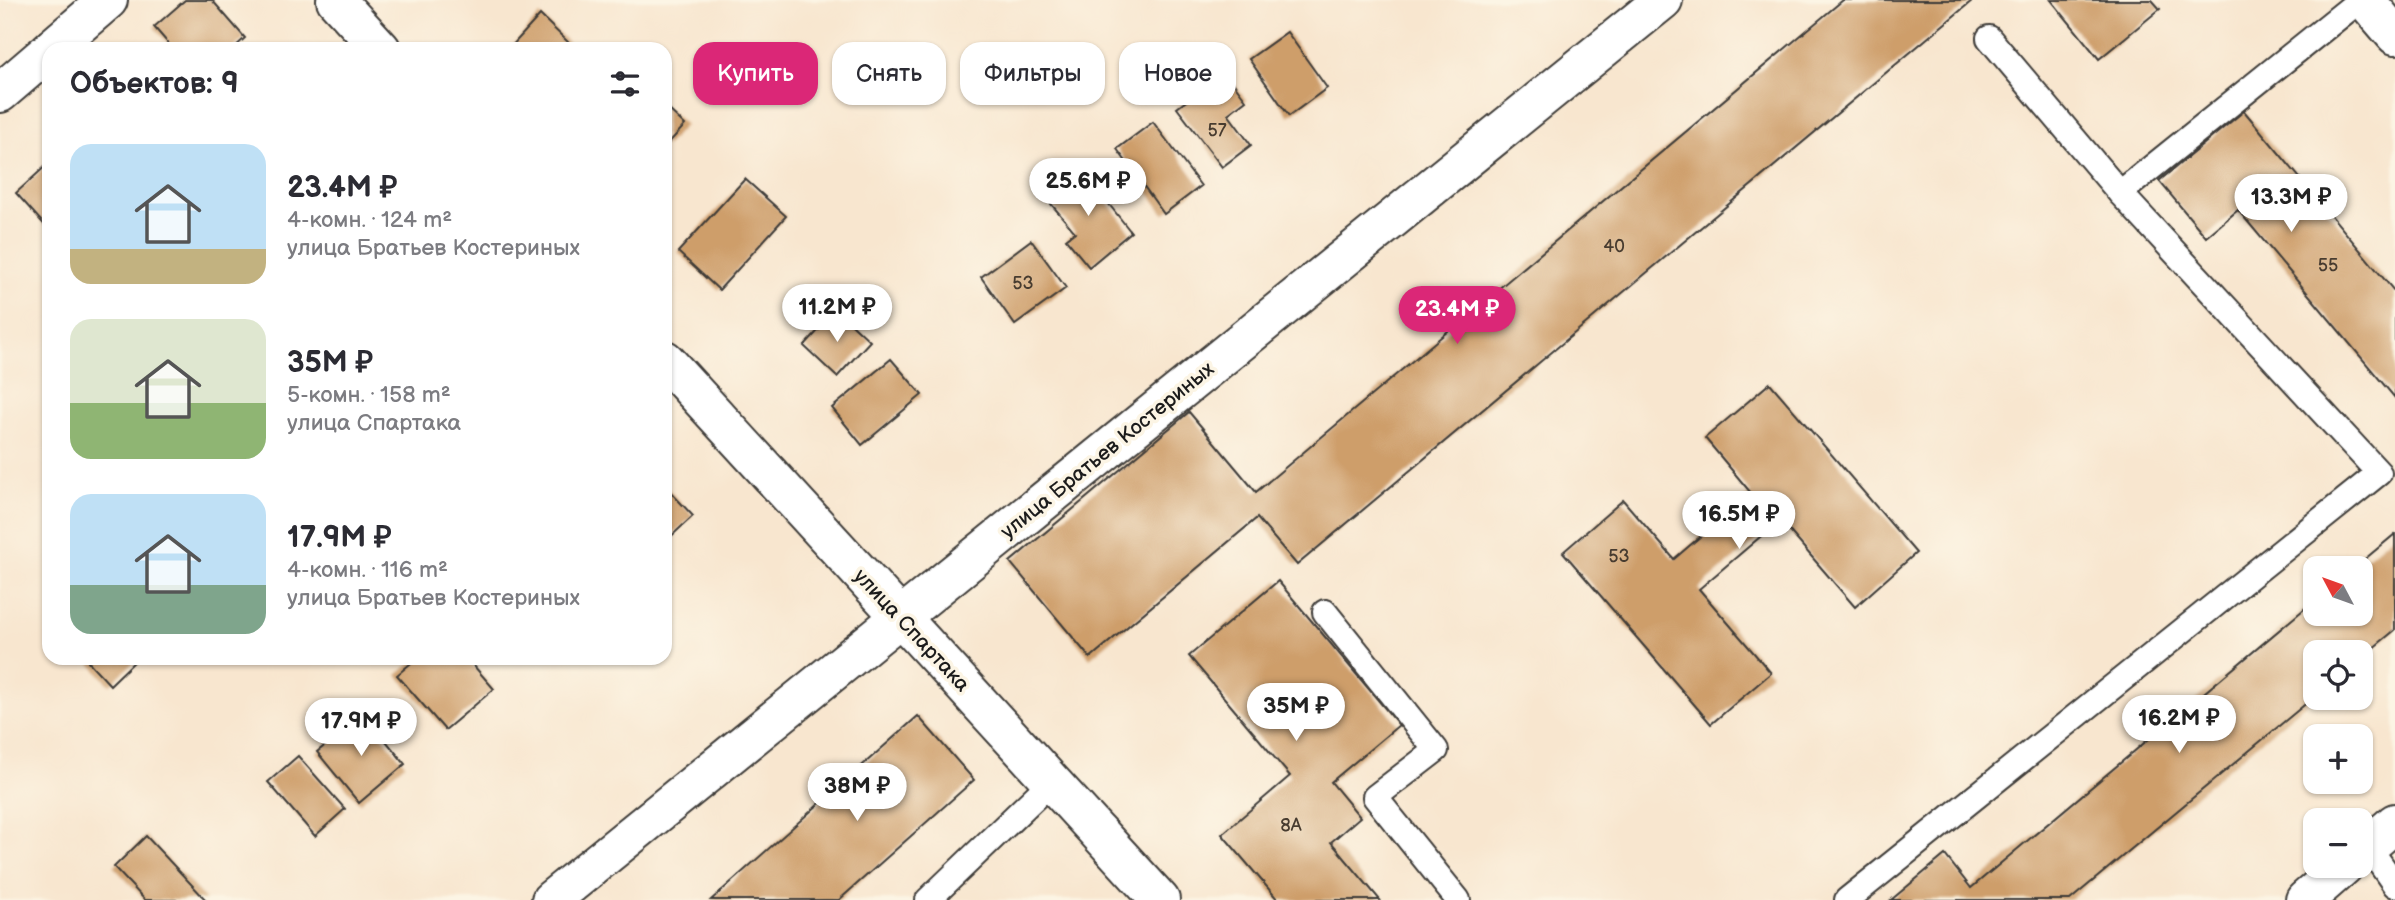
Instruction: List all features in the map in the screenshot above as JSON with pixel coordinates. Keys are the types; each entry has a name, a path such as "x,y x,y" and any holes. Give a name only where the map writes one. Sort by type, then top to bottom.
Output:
{"street":[{"path":"59,42 108,0"},
{"path":"336,0 375,42"},
{"name":"улица Братьев Костериных","path":"551,900 1663,0"},
{"path":"2362,0 2395,36"},
{"path":"0,93 42,57"},
{"name":"улица Спартака","path":"672,368 1160,900"},
{"path":"2305,900 2331,878"}],"lane":[{"path":"2120,192 2362,0"},
{"path":"1847,900 2379,473 2120,192 1989,38"},
{"path":"1325,612 1436,750 1375,797 1458,900"},
{"path":"928,900 1052,781"},
{"path":"2373,855 2395,885"}],"building":[{"path":"185,0 212,0 245,38 241,42 167,42 154,27"},
{"path":"1843,0 1973,0 1297,565 1257,518 1090,658 1010,562 1189,412 1256,492"},
{"path":"2051,0 2152,0 2160,9 2099,59"},
{"path":"540,15 568,42 515,42"},
{"path":"1287,32 1327,88 1289,116 1249,59"},
{"path":"1236,87 1246,100 1228,114 1251,145 1222,167 1177,108 1181,105 1236,105"},
{"path":"2244,111 2395,292 2395,398 2238,210 2206,237 2159,181"},
{"path":"672,113 685,125 672,139"},
{"path":"1153,122 1201,186 1164,214 1117,149"},
{"path":"42,169 42,222 16,193"},
{"path":"1081,169 1131,232 1089,267 1066,239 1075,232 1046,198"},
{"path":"745,179 786,216 719,290 678,252"},
{"path":"1031,240 1066,288 1015,325 981,277"},
{"path":"837,310 870,341 837,377 804,346"},
{"path":"891,359 922,395 862,445 832,408"},
{"path":"1770,383 1916,553 1855,607 1780,520 1699,589 1771,673 1711,724 1563,552 1623,500 1674,559 1751,493 1705,438"},
{"path":"672,494 693,516 672,536"},
{"path":"2395,534 2395,630 2373,648 2373,640 2303,640 2303,706 2070,900 1891,900 1945,855 1971,888 2303,610 2303,626 2373,626 2373,556 2369,556"},
{"path":"1278,581 1399,725 1331,782 1360,817 1331,842 1380,900 1278,900 1222,834 1290,776 1189,656"},
{"path":"91,665 131,665 110,685"},
{"path":"409,665 473,665 494,689 445,730 397,675"},
{"path":"364,714 405,764 359,803 317,752"},
{"path":"918,716 974,780 839,900 711,900"},
{"path":"298,756 345,809 315,836 268,782"},
{"path":"146,836 206,900 145,900 114,867"}]}
